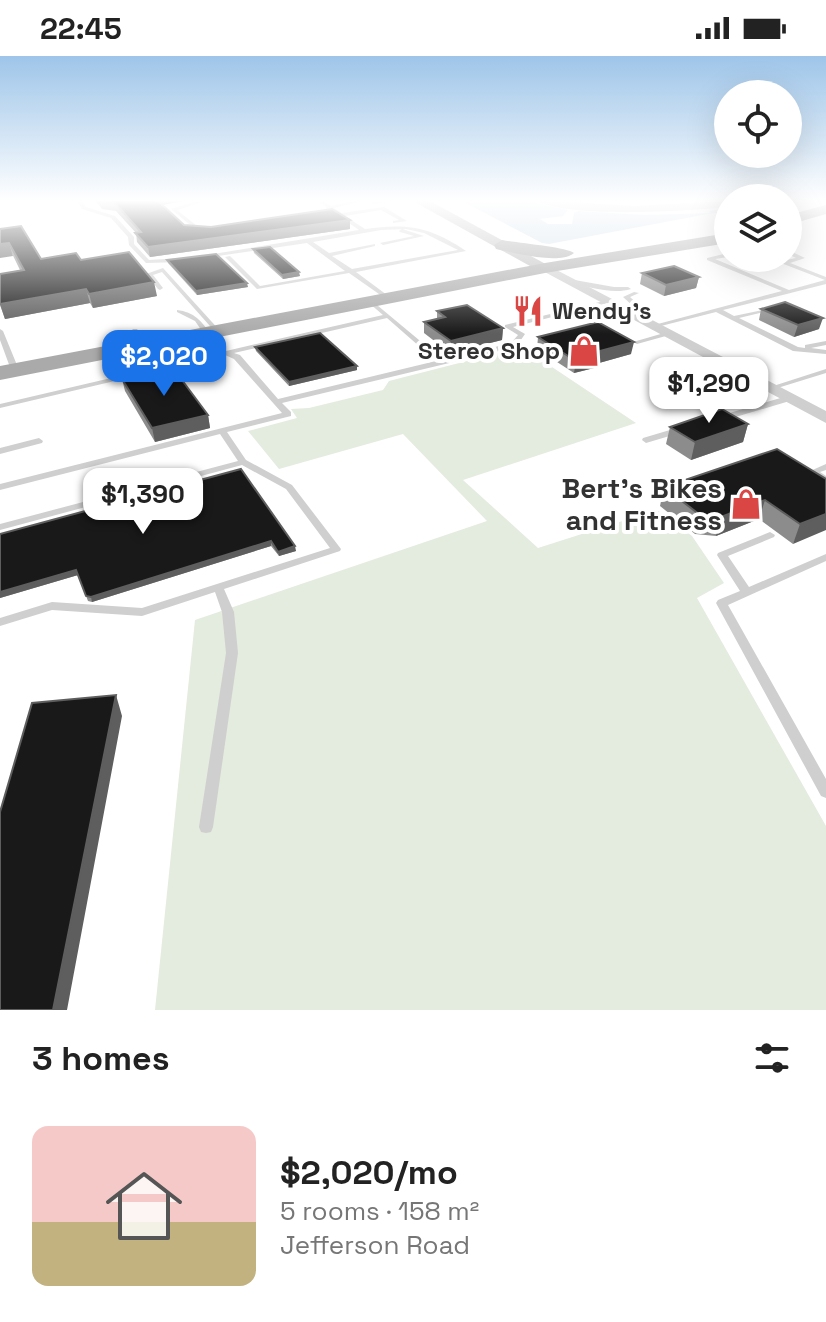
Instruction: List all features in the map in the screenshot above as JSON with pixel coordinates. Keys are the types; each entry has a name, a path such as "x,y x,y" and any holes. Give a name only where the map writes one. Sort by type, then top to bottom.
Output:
{"main road":[{"path":"502,245 557,254 644,245"},
{"path":"502,245 545,268"},
{"path":"545,268 560,261 640,245"},
{"path":"5,374 140,339 213,339 383,306 545,268 675,245"}],"street":[{"path":"545,268 826,418"}],"lane":[{"path":"131,245 148,262 187,259"},
{"path":"202,256 283,245"},
{"path":"313,245 351,272 441,362"},
{"path":"328,255 373,245"},
{"path":"228,257 259,288 463,251 452,245"},
{"path":"160,288 149,274 163,270 213,339"},
{"path":"802,270 826,281"},
{"path":"741,272 789,292"},
{"path":"569,281 632,291 626,297 650,322 717,310 826,281"},
{"path":"733,318 781,309 759,299"},
{"path":"276,402 513,345 522,334 507,326 608,302"},
{"path":"717,310 796,349 826,347"},
{"path":"0,487 288,414 237,357 213,339 197,320 179,311"},
{"path":"0,331 5,374"},
{"path":"637,342 671,333"},
{"path":"0,406 193,363 213,339"},
{"path":"779,340 826,347"},
{"path":"771,388 826,371"},
{"path":"711,385 747,375"},
{"path":"708,422 790,398"},
{"path":"646,440 694,426"},
{"path":"0,622 52,606 142,612 336,549 289,487 243,462 222,431"},
{"path":"0,451 39,441"},
{"path":"0,527 243,462"},
{"path":"826,467 813,472 826,480"},
{"path":"747,592 722,555 770,535"},
{"path":"826,557 722,603 826,792"},
{"path":"206,827 232,653 228,612 218,587"}],"shaded area":[{"path":"522,347 636,423 463,480 538,548 657,510 692,536 724,583 697,598 826,826 826,1010 155,1010 195,620 487,521 403,434 279,469 248,431 297,418 291,409 309,408 383,390 389,381"}],"building":[{"path":"10,245 32,245 41,259 76,253 81,260 129,252 154,282 89,294 86,289 0,304 0,274 24,270"},
{"path":"270,247 299,272 282,275 253,249"},
{"path":"216,254 247,283 196,291 167,260"},
{"path":"674,266 699,277 666,285 642,273"},
{"path":"785,302 823,318 798,325 761,309"},
{"path":"467,305 503,328 451,341 424,322 445,317 437,311"},
{"path":"598,322 634,342 576,361 538,337"},
{"path":"320,333 357,366 289,382 255,347"},
{"path":"173,368 208,415 152,428 122,379"},
{"path":"722,409 748,424 695,442 670,427"},
{"path":"777,449 826,479 826,514 800,524 765,500 721,517 700,515 664,487"},
{"path":"241,469 295,546 278,552 271,541 91,597 86,596 76,570 0,592 0,534"},
{"path":"116,695 53,1010 0,1010 0,812 32,703"}],"place":[{"name":"Wendy's","path":"528,311"},
{"name":"Stereo Shop","path":"584,351"},
{"name":"Bert's Bikes and Fitness","path":"746,504"}]}
